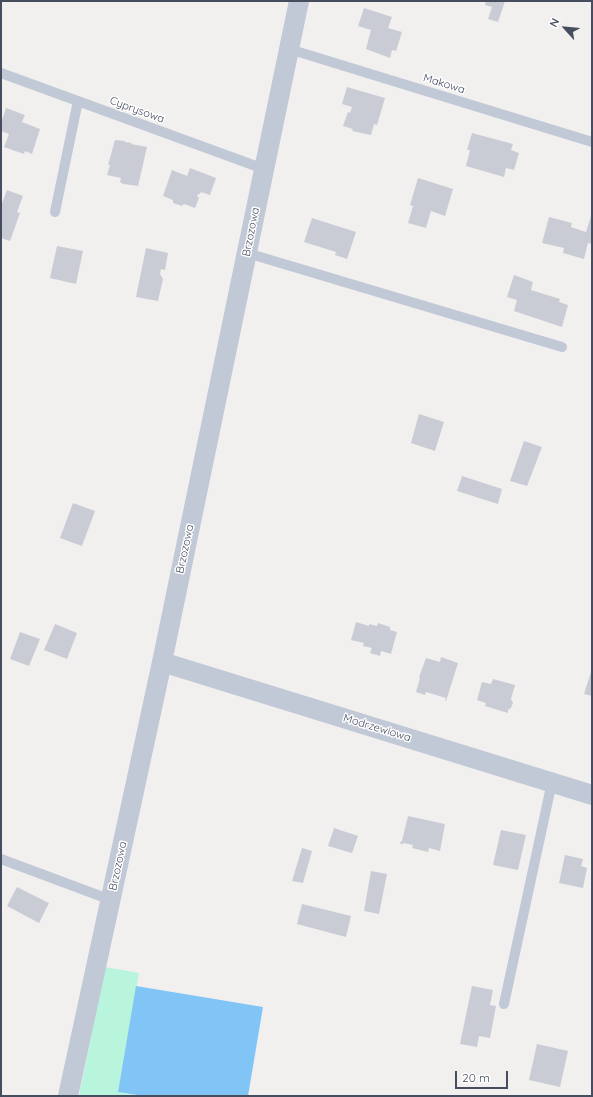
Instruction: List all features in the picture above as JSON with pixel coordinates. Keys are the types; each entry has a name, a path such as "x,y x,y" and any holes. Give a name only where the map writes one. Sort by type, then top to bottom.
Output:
{"street":[{"name":"Brzozowa","path":"68,1096 162,662 299,1"},
{"name":"Modrzewiowa","path":"162,662 592,795"}],"lane":[{"name":"Makowa","path":"289,49 592,142"},
{"name":"Cyprysowa","path":"1,73 264,169"},
{"path":"55,212 78,101"},
{"path":"247,253 562,347"},
{"path":"504,1004 552,782"},
{"path":"1,859 111,900"}],"green space":[{"path":"105,967 139,973 118,1092 143,1096 79,1096"}],"water":[{"path":"136,986 263,1007 248,1096 144,1096 118,1092"}],"building":[{"path":"486,1 505,1 498,22 488,19 492,7 485,5"},
{"path":"364,8 392,17 388,28 402,32 396,51 392,50 390,58 366,49 371,30 358,26"},
{"path":"347,87 385,98 377,125 374,124 371,135 352,131 353,129 343,126 348,112 350,113 352,107 342,104"},
{"path":"6,108 25,115 22,122 40,129 32,154 25,151 24,154 4,147 9,134 1,131 1,123"},
{"path":"472,133 513,144 511,150 519,153 514,170 506,168 504,177 466,166 470,150 467,150"},
{"path":"115,140 147,147 138,186 123,184 120,182 121,178 107,175 110,165 108,165"},
{"path":"190,168 216,178 210,195 201,192 198,194 197,196 199,198 195,208 184,204 182,206 173,203 173,200 163,196 172,170 187,176"},
{"path":"418,178 453,189 445,216 431,211 426,228 408,223 413,206 410,205"},
{"path":"7,190 23,196 17,212 20,213 10,241 1,238 1,206"},
{"path":"591,216 592,244 588,243 584,259 563,253 564,248 542,243 549,217 572,223 571,227 586,232"},
{"path":"312,218 356,232 347,259 335,255 336,252 304,242"},
{"path":"57,246 83,251 76,284 50,278"},
{"path":"146,248 168,253 165,270 161,269 160,274 163,279 158,301 136,297"},
{"path":"514,275 533,282 531,290 560,299 559,302 568,305 562,327 514,311 517,300 507,297"},
{"path":"419,414 444,422 435,451 411,443"},
{"path":"524,441 542,447 527,486 510,481"},
{"path":"462,476 502,489 498,504 457,491"},
{"path":"73,503 95,511 82,546 60,538"},
{"path":"356,622 369,626 369,624 377,626 378,623 390,627 390,630 397,632 391,654 381,651 380,656 370,653 372,648 363,646 364,643 351,640"},
{"path":"55,624 77,633 67,659 44,650"},
{"path":"20,632 40,639 29,666 10,659"},
{"path":"441,657 458,663 446,701 446,698 426,692 425,695 416,692 419,677 426,658 440,662"},
{"path":"592,669 592,696 584,694"},
{"path":"493,679 515,685 511,699 513,703 511,708 508,710 508,713 485,706 486,703 477,700 482,682 491,684"},
{"path":"408,816 445,824 440,851 429,848 428,852 412,848 413,845 403,843 400,844"},
{"path":"334,828 358,836 352,853 328,846"},
{"path":"501,830 526,835 518,870 493,865"},
{"path":"302,848 312,851 303,883 292,881"},
{"path":"565,855 583,859 581,866 587,868 583,888 559,883"},
{"path":"371,871 387,874 379,914 364,911"},
{"path":"17,887 49,903 39,923 7,906"},
{"path":"302,904 351,916 346,937 297,924"},
{"path":"472,986 493,990 490,1005 496,1006 490,1038 479,1036 477,1047 460,1044"},
{"path":"537,1044 568,1051 560,1087 529,1080"}]}
